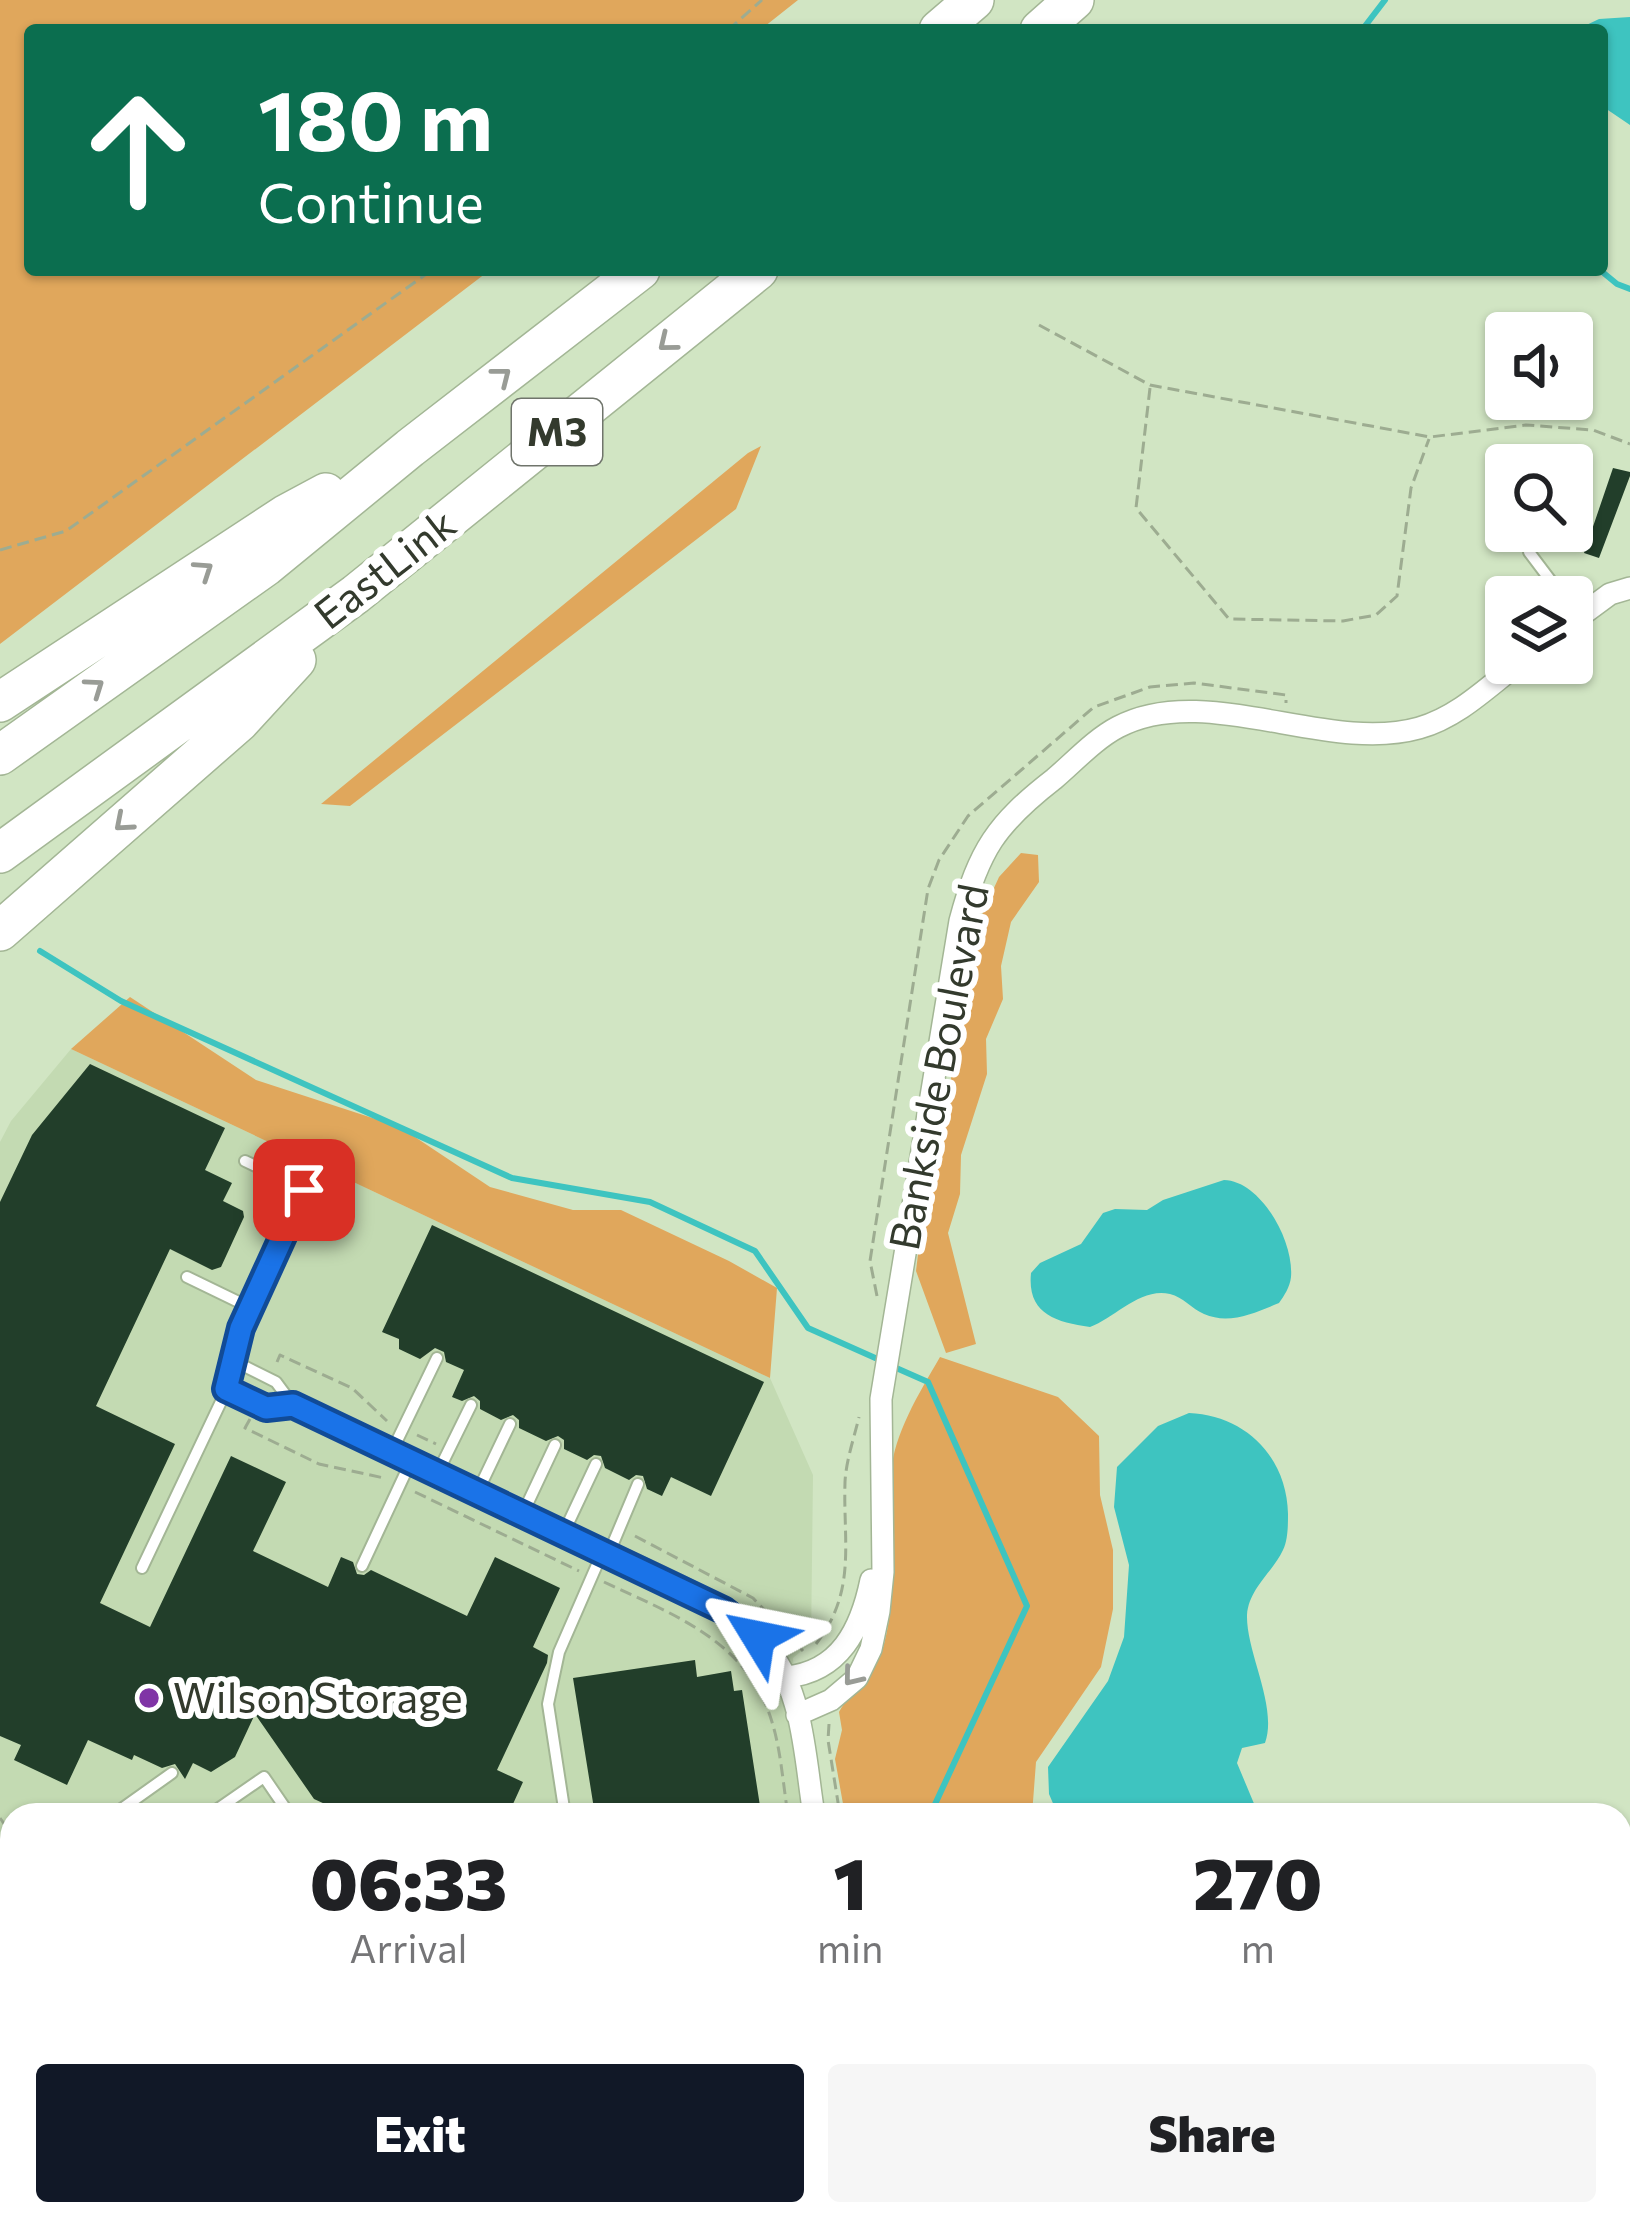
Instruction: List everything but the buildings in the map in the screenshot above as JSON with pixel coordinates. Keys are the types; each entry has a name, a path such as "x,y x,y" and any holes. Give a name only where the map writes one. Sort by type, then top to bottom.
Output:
{"highway":[{"path":"946,24 974,0"},
{"path":"1047,24 1075,0"},
{"name":"EastLink","path":"0,754 266,566 632,276"},
{"name":"EastLink","path":"0,853 356,594 751,276"},
{"path":"0,702 286,515 410,448"},
{"path":"0,931 239,722 356,594"}],"street":[{"path":"1593,605 1630,588"},
{"name":"Bankside Boulevard","path":"797,1715 831,1700 857,1678 871,1649 883,1572 880,1399 886,1307 960,921 988,842 1023,803 1118,727 1163,712 1365,732 1416,729 1450,716 1492,684"},
{"path":"293,1405 733,1616 765,1644 786,1677 812,1803"},
{"name":"Bankside Boulevard","path":"786,1677 818,1672 849,1638 868,1598 882,1532"}],"lane":[{"path":"1529,552 1547,576"},
{"path":"142,1568 226,1389 250,1308 304,1190 245,1161"},
{"path":"187,1277 250,1308"},
{"path":"362,1566 437,1358"},
{"path":"233,1360 276,1382 293,1405"},
{"path":"226,1389 266,1408 293,1405"},
{"path":"437,1473 471,1405"},
{"path":"478,1492 510,1424"},
{"path":"523,1514 555,1445"},
{"path":"563,1533 596,1464"},
{"path":"563,1803 548,1704 559,1652 638,1484"},
{"path":"129,1803 172,1772"},
{"path":"226,1803 263,1777 281,1803"}],"path":[{"path":"735,24 762,0"},
{"path":"0,550 66,531 424,276"},
{"path":"1039,325 1150,385 1430,437 1526,425 1593,430 1630,444"},
{"path":"1150,385 1136,508 1229,619 1343,621 1376,615 1396,596 1411,488 1430,437"},
{"path":"886,1307 870,1262 928,889 939,860 968,816 1094,707 1150,687 1194,683 1286,695 1285,724"},
{"path":"808,1655 832,1624 848,1564 845,1478 860,1413"},
{"path":"838,1713 827,1731 838,1803"}],"shaded area":[{"path":"0,0 798,0 768,24 24,24 24,276 482,276 0,644"},
{"path":"761,446 736,509 350,806 321,804 748,453"},
{"path":"1021,853 1038,855 1039,882 1011,922 1001,966 1003,999 986,1039 987,1074 961,1155 960,1194 948,1233 976,1344 946,1353 916,1271 923,1213 965,1011 971,954 999,877"},
{"path":"130,997 256,1080 400,1127 490,1187 573,1210 621,1210 777,1288 770,1378 71,1049"},
{"path":"71,1049 770,1378 813,1475 811,1643 793,1658 812,1803 0,1803 0,1142 11,1121"},
{"path":"940,1357 1058,1397 1099,1436 1100,1495 1113,1550 1113,1609 1101,1667 1036,1762 1033,1803 843,1803 835,1759 842,1730 839,1712 882,1651 890,1607 893,1458 908,1415"}],"water":[{"path":"1630,17 1630,125 1608,110 1608,24 1589,24"},
{"path":"1224,1180 1250,1191 1281,1231 1291,1277 1279,1303 1223,1318 1159,1293 1138,1299 1090,1327 1054,1318 1038,1306 1031,1273 1040,1263 1081,1244 1103,1213 1147,1210"},
{"path":"1189,1413 1228,1422 1259,1443 1280,1474 1286,1493 1285,1546 1252,1597 1247,1615 1268,1713 1265,1743 1242,1748 1237,1763 1254,1803 1053,1803 1048,1767 1108,1681 1124,1637 1129,1565 1114,1507 1117,1467 1158,1426"}],"waterway":[{"path":"1367,24 1385,0"},
{"path":"1607,276 1630,289"},
{"path":"40,951 121,1001 512,1178 650,1202 755,1251 808,1328 882,1361"},
{"path":"894,1367 928,1382 1027,1606 936,1803"}],"place":[{"name":"Wilson Storage","path":"149,1698"}],"route":[{"path":"304,1190 241,1328 226,1389 266,1408 293,1405 392,1451 723,1610 758,1637"}]}
